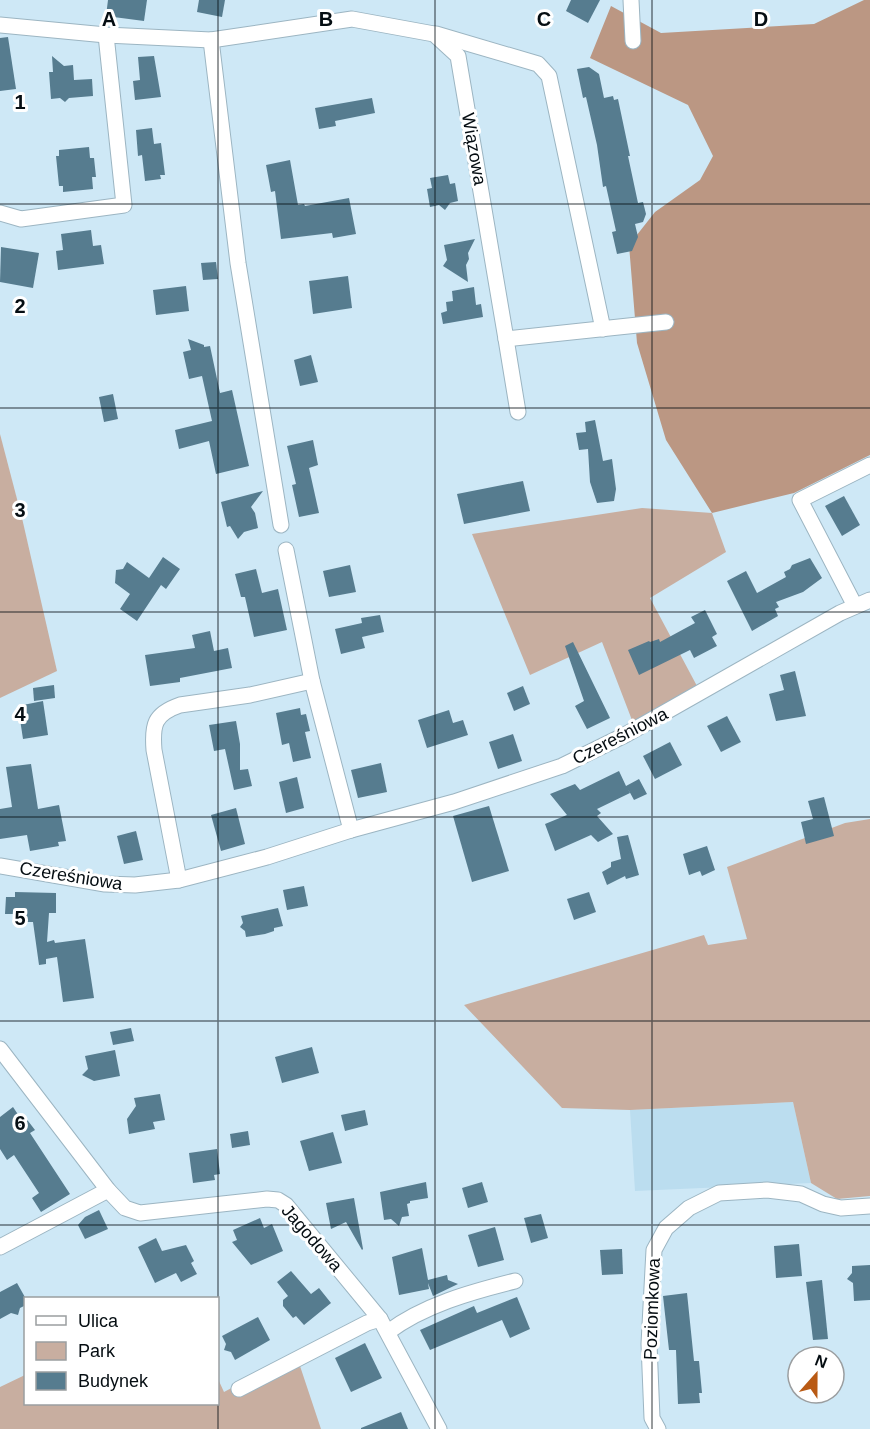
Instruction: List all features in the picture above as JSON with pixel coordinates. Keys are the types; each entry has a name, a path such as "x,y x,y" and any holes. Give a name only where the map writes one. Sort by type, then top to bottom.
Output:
{"street":[{"path":"631,0 633,41"},
{"path":"0,26 106,35 211,40 352,19 434,34 538,64 549,76 603,329"},
{"name":"Wiązowa","path":"434,34 458,56 518,412"},
{"path":"0,213 21,219 124,205 106,35"},
{"path":"211,40 238,263 281,525"},
{"path":"506,339 666,322"},
{"path":"865,604 800,500 870,465"},
{"path":"286,550 312,681 351,830"},
{"name":"Czereśniowa","path":"0,866 105,884 135,885 179,880 267,857 351,830 454,802 562,766 625,735 830,619 865,604"},
{"path":"179,880 154,750 153,732 159,716 169,708 180,705 250,695 312,681"},
{"name":"Jagodowa","path":"0,1049 108,1190 125,1208 140,1213 278,1200 288,1207 384,1325 439,1429"},
{"path":"0,1246 108,1190"},
{"name":"Poziomkowa","path":"658,1429 652,1418 649,1344 654,1250 666,1228 689,1208 719,1193 767,1190 801,1194 823,1204 841,1208 870,1206"},
{"path":"238,1389 367,1323 384,1325 473,1291 515,1281"}],"shaded area":[{"path":"864,0 870,0 870,455 794,493 712,513 666,440 637,343 629,245 655,212 700,180 713,156 688,105 590,58 611,6 661,33 814,24"},
{"path":"793,1102 811,1183 635,1191 630,1110"}],"green space":[{"path":"0,434 57,671 0,698"},
{"path":"642,508 712,513 726,552 650,598 697,686 635,728 602,642 530,675 472,534"},
{"path":"870,819 870,1196 837,1199 811,1183 793,1102 630,1110 562,1108 464,1005 704,935 708,945 747,939 727,867 845,823"},
{"path":"296,1354 321,1429 0,1429 0,1387 24,1375 24,1405 219,1405 219,1381 224,1392"}],"building":[{"path":"108,0 147,0 144,21 106,16"},
{"path":"199,0 225,0 222,17 197,12"},
{"path":"571,0 600,0 588,23 566,11"},
{"path":"8,37 16,89 0,91 0,38"},
{"path":"52,56 64,66 73,65 74,80 92,79 93,96 69,98 65,102 60,98 51,99 49,72 53,72"},
{"path":"154,56 161,97 135,100 133,81 140,80 138,57"},
{"path":"589,67 599,74 604,98 613,96 614,100 618,99 638,203 643,202 646,214 643,222 635,224 638,237 632,251 617,254 612,232 616,231 606,186 603,187 597,145 577,69"},
{"path":"372,98 375,113 335,121 336,126 319,129 315,108"},
{"path":"152,128 154,144 161,143 165,175 160,175 161,179 145,181 142,155 138,156 136,130"},
{"path":"89,147 90,158 94,158 96,177 92,177 93,189 63,192 63,186 59,186 56,156 59,156 59,150"},
{"path":"290,160 298,205 304,204 305,206 349,198 356,234 333,238 332,233 281,239 275,191 271,192 266,165"},
{"path":"448,175 450,184 455,183 458,201 450,203 445,210 439,205 430,207 427,189 432,188 430,178"},
{"path":"91,230 93,246 101,245 104,264 58,270 56,251 63,250 61,234"},
{"path":"475,239 468,253 469,259 466,265 468,282 443,266 447,260 444,245"},
{"path":"1,247 39,253 33,288 0,282"},
{"path":"216,262 218,279 203,280 201,263"},
{"path":"348,276 352,308 313,314 309,281"},
{"path":"186,286 189,311 156,315 153,290"},
{"path":"474,287 476,305 481,304 483,317 443,324 441,313 447,311 446,302 453,301 452,291"},
{"path":"188,339 204,347 210,346 220,393 232,390 249,466 216,474 209,441 179,449 175,430 212,421 202,376 189,379 183,352 191,350"},
{"path":"311,355 318,382 300,386 294,360"},
{"path":"113,394 118,419 104,422 99,397"},
{"path":"595,420 603,461 612,459 616,489 614,501 597,503 590,482 588,449 579,450 576,433 586,432 585,422"},
{"path":"313,440 318,465 309,468 319,513 299,517 292,485 296,484 287,446"},
{"path":"523,481 530,511 464,524 457,494"},
{"path":"263,491 251,507 255,513 258,528 244,532 238,539 230,526 227,527 221,502"},
{"path":"844,496 860,525 842,536 825,506"},
{"path":"163,557 180,569 166,589 161,585 137,621 120,609 130,594 115,583 116,570 123,569 127,562 149,578"},
{"path":"810,558 822,578 803,592 776,602 779,607 775,609 778,616 752,631 727,581 746,571 757,593 786,577 784,572 792,565"},
{"path":"350,565 356,592 329,597 323,571"},
{"path":"256,569 262,593 278,589 287,630 254,637 245,597 241,597 235,574"},
{"path":"705,610 717,634 712,637 717,646 694,658 690,650 639,675 628,650 649,641 659,639 660,642 695,623 691,617"},
{"path":"380,615 384,632 362,637 365,648 341,654 335,629 362,623 361,618"},
{"path":"210,631 214,651 228,648 232,668 180,678 180,682 150,686 145,655 195,648 192,635"},
{"path":"573,642 610,718 587,729 575,706 584,701 565,646"},
{"path":"795,671 806,716 776,721 769,694 784,690 780,675"},
{"path":"54,685 55,698 34,701 33,688"},
{"path":"523,686 530,704 514,711 507,693"},
{"path":"43,701 48,735 23,739 18,706"},
{"path":"300,708 301,715 306,714 310,731 305,732 311,758 293,762 289,743 282,745 276,713"},
{"path":"449,710 453,723 463,720 468,735 427,748 418,720"},
{"path":"727,716 741,742 721,752 707,726"},
{"path":"236,721 240,744 240,770 248,769 252,786 234,790 225,749 214,751 209,725"},
{"path":"513,734 522,761 498,769 489,742"},
{"path":"670,742 682,765 655,779 643,756"},
{"path":"381,763 387,792 358,798 351,770"},
{"path":"31,764 38,809 59,805 66,841 58,842 59,846 30,851 27,835 0,839 0,809 12,807 6,767"},
{"path":"619,771 626,786 639,779 647,794 634,800 628,789 630,793 597,809 601,813 597,816 613,834 598,842 591,835 555,851 545,824 567,815 550,794 575,784 580,790"},
{"path":"297,777 304,808 286,813 279,782"},
{"path":"824,797 834,836 806,844 801,822 813,819 808,801"},
{"path":"489,806 509,871 472,882 453,816"},
{"path":"236,808 245,844 221,851 211,815"},
{"path":"136,831 143,860 124,864 117,836"},
{"path":"628,835 639,875 626,879 625,876 607,885 602,872 611,867 611,862 621,859 617,837"},
{"path":"707,846 715,870 702,876 700,871 689,875 683,854"},
{"path":"304,886 308,906 287,910 283,890"},
{"path":"15,892 56,893 56,913 49,913 47,942 85,939 94,998 63,1002 57,957 46,959 46,964 39,965 33,922 14,922 14,914 5,914 6,897 15,897"},
{"path":"589,892 596,912 574,920 567,899"},
{"path":"278,908 283,926 274,928 274,931 265,934 246,937 245,931 240,927 243,923 241,916"},
{"path":"131,1028 134,1041 113,1045 110,1032"},
{"path":"312,1047 319,1073 282,1083 275,1057"},
{"path":"115,1050 120,1076 94,1081 82,1075 88,1069 85,1056"},
{"path":"160,1094 165,1120 153,1122 155,1129 129,1134 127,1119 136,1106 134,1098"},
{"path":"13,1107 21,1119 25,1117 35,1130 30,1133 70,1194 41,1212 32,1198 39,1193 14,1155 7,1160 0,1149 0,1117"},
{"path":"365,1110 368,1125 345,1131 341,1115"},
{"path":"248,1131 250,1145 232,1148 230,1134"},
{"path":"333,1132 342,1163 309,1171 300,1141"},
{"path":"217,1149 220,1174 214,1175 215,1180 193,1183 189,1153"},
{"path":"426,1182 428,1198 410,1201 407,1204 409,1216 402,1217 399,1226 391,1219 384,1220 380,1192"},
{"path":"482,1182 488,1202 468,1208 462,1188"},
{"path":"354,1198 362,1250 346,1222 331,1229 326,1203"},
{"path":"99,1210 108,1229 85,1239 78,1225 85,1217"},
{"path":"541,1214 548,1238 531,1243 524,1218"},
{"path":"260,1218 264,1228 272,1224 283,1251 251,1265 232,1242 237,1240 233,1230"},
{"path":"495,1227 504,1260 478,1267 468,1235"},
{"path":"156,1238 162,1251 186,1245 194,1261 191,1263 197,1274 181,1282 176,1273 155,1283 138,1247"},
{"path":"799,1244 802,1276 776,1278 774,1246"},
{"path":"422,1248 428,1280 447,1275 448,1280 458,1284 433,1296 428,1283 429,1289 399,1295 392,1257"},
{"path":"622,1249 623,1274 602,1275 600,1250"},
{"path":"870,1265 870,1300 854,1301 853,1283 847,1279 852,1273 852,1266"},
{"path":"291,1271 311,1294 319,1288 331,1303 304,1325 296,1316 293,1318 283,1306 283,1300 288,1296 277,1282"},
{"path":"822,1280 828,1339 813,1340 806,1282"},
{"path":"17,1283 25,1297 24,1306 20,1308 18,1315 11,1313 0,1319 0,1292"},
{"path":"687,1293 694,1361 699,1361 702,1393 699,1393 700,1403 678,1404 676,1350 669,1350 663,1296"},
{"path":"517,1297 530,1329 510,1338 502,1320 430,1350 420,1330 474,1306 477,1313"},
{"path":"258,1317 270,1340 235,1360 231,1352 224,1350 226,1344 222,1336"},
{"path":"365,1343 382,1378 351,1392 335,1358"},
{"path":"401,1412 408,1429 361,1429 361,1428"}]}
